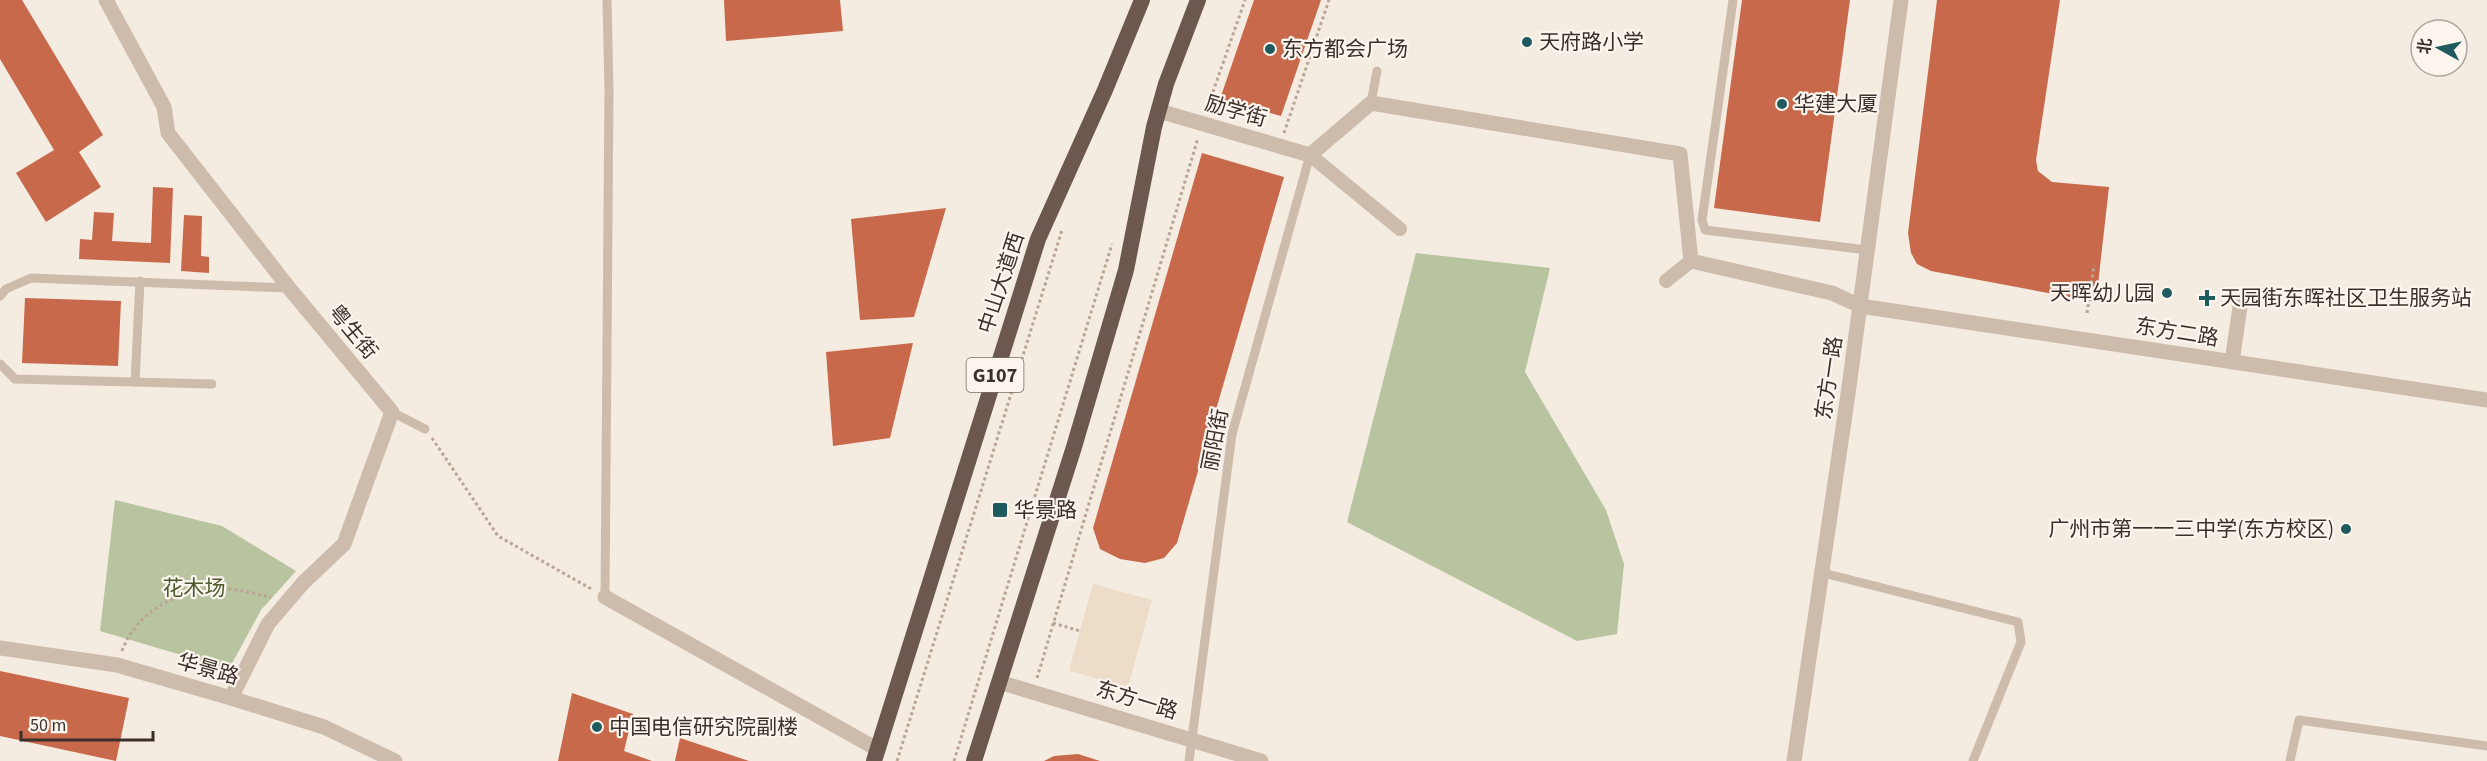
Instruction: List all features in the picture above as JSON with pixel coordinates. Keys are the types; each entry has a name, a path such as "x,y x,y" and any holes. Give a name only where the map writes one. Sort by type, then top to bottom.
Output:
{"highway":[{"name":"中山大道西","path":"876,755 1038,239 1105,90 1142,0"},
{"path":"974,761 1074,447 1126,270 1148,155 1166,84 1197,0"}],"street":[{"name":"粤生街","path":"106,0 164,107 168,133 289,288 392,412"},
{"name":"东方一路","path":"1794,761 1860,306 1901,0"},
{"path":"1400,229 1306,153 1371,103 1680,154 1691,261 1666,281"},
{"name":"励学街","path":"1159,111 1306,153"},
{"name":"东方二路","path":"1691,261 1832,293 1860,306 2487,400"},
{"path":"2232,362 2241,300"},
{"path":"231,698 268,624 288,600 344,544 392,412"},
{"path":"605,597 876,755"},
{"name":"华景路","path":"0,648 117,665 324,727 383,758 395,761"},
{"name":"东方一路","path":"999,682 1261,761"}],"lane":[{"path":"605,597 609,91 607,0"},
{"path":"1733,0 1702,220 1705,230 1867,250"},
{"path":"1371,103 1377,71"},
{"name":"丽阳街","path":"1189,761 1232,434 1306,153"},
{"path":"0,296 6,289 31,278 289,288"},
{"path":"135,382 140,281"},
{"path":"0,364 15,379 212,384"},
{"path":"392,412 425,429"},
{"path":"1822,573 2018,622 2021,642 1973,761"},
{"path":"2290,761 2299,720 2487,746"}],"path":[{"path":"1033,691 1202,123 1245,0"},
{"path":"1280,146 1329,0"},
{"path":"897,761 1065,223"},
{"path":"954,761 1114,239"},
{"path":"2087,313 2094,265"},
{"path":"425,429 498,536 605,597"},
{"path":"117,665 126,639 136,626 161,604 204,589 244,591 288,600"},
{"path":"1053,623 1080,631"}],"green space":[{"path":"1416,253 1550,268 1525,372 1606,510 1624,564 1617,634 1577,641 1347,522"},
{"name":"花木场","path":"115,500 222,526 296,571 261,610 229,669 100,631"}],"shaded area":[{"path":"1093,584 1152,600 1128,687 1069,671"}],"building":[{"path":"0,0 22,0 103,135 79,152 101,187 46,222 16,173 54,150 0,59"},
{"path":"724,0 840,0 843,31 726,41"},
{"name":"东方都会广场","path":"1254,0 1321,0 1281,116 1220,99"},
{"name":"华建大厦","path":"1742,0 1850,0 1820,222 1714,208"},
{"path":"1937,0 2060,0 2036,160 2038,171 2052,182 2109,187 2096,302 1931,271 1917,264 1911,253 1908,233"},
{"path":"1202,153 1284,177 1177,543 1164,558 1145,563 1120,559 1100,549 1093,528"},
{"path":"153,187 173,188 170,263 79,259 80,239 92,240 94,212 114,213 112,241 151,243"},
{"path":"946,208 914,317 860,320 851,219"},
{"path":"184,215 202,216 201,256 209,257 209,273 181,271"},
{"path":"25,298 121,301 118,366 22,363"},
{"path":"913,343 890,438 833,446 826,352"},
{"path":"0,671 129,698 116,761 0,736"},
{"name":"中国电信研究院副楼","path":"572,693 633,714 624,751 652,761 558,761"},
{"path":"680,738 749,761 675,761"},
{"path":"1078,754 1100,761 1044,761 1054,756"}],"place":[{"name":"天府路小学","path":"1527,42"},
{"name":"东方都会广场","path":"1270,49"},
{"name":"华建大厦","path":"1782,104"},
{"name":"天晖幼儿园","path":"2167,293"},
{"name":"天园街东晖社区卫生服务站","path":"2207,298"},
{"name":"华景路","path":"1000,510"},
{"name":"广州市第一一三中学(东方校区)","path":"2346,529"},
{"name":"中国电信研究院副楼","path":"597,727"}]}
